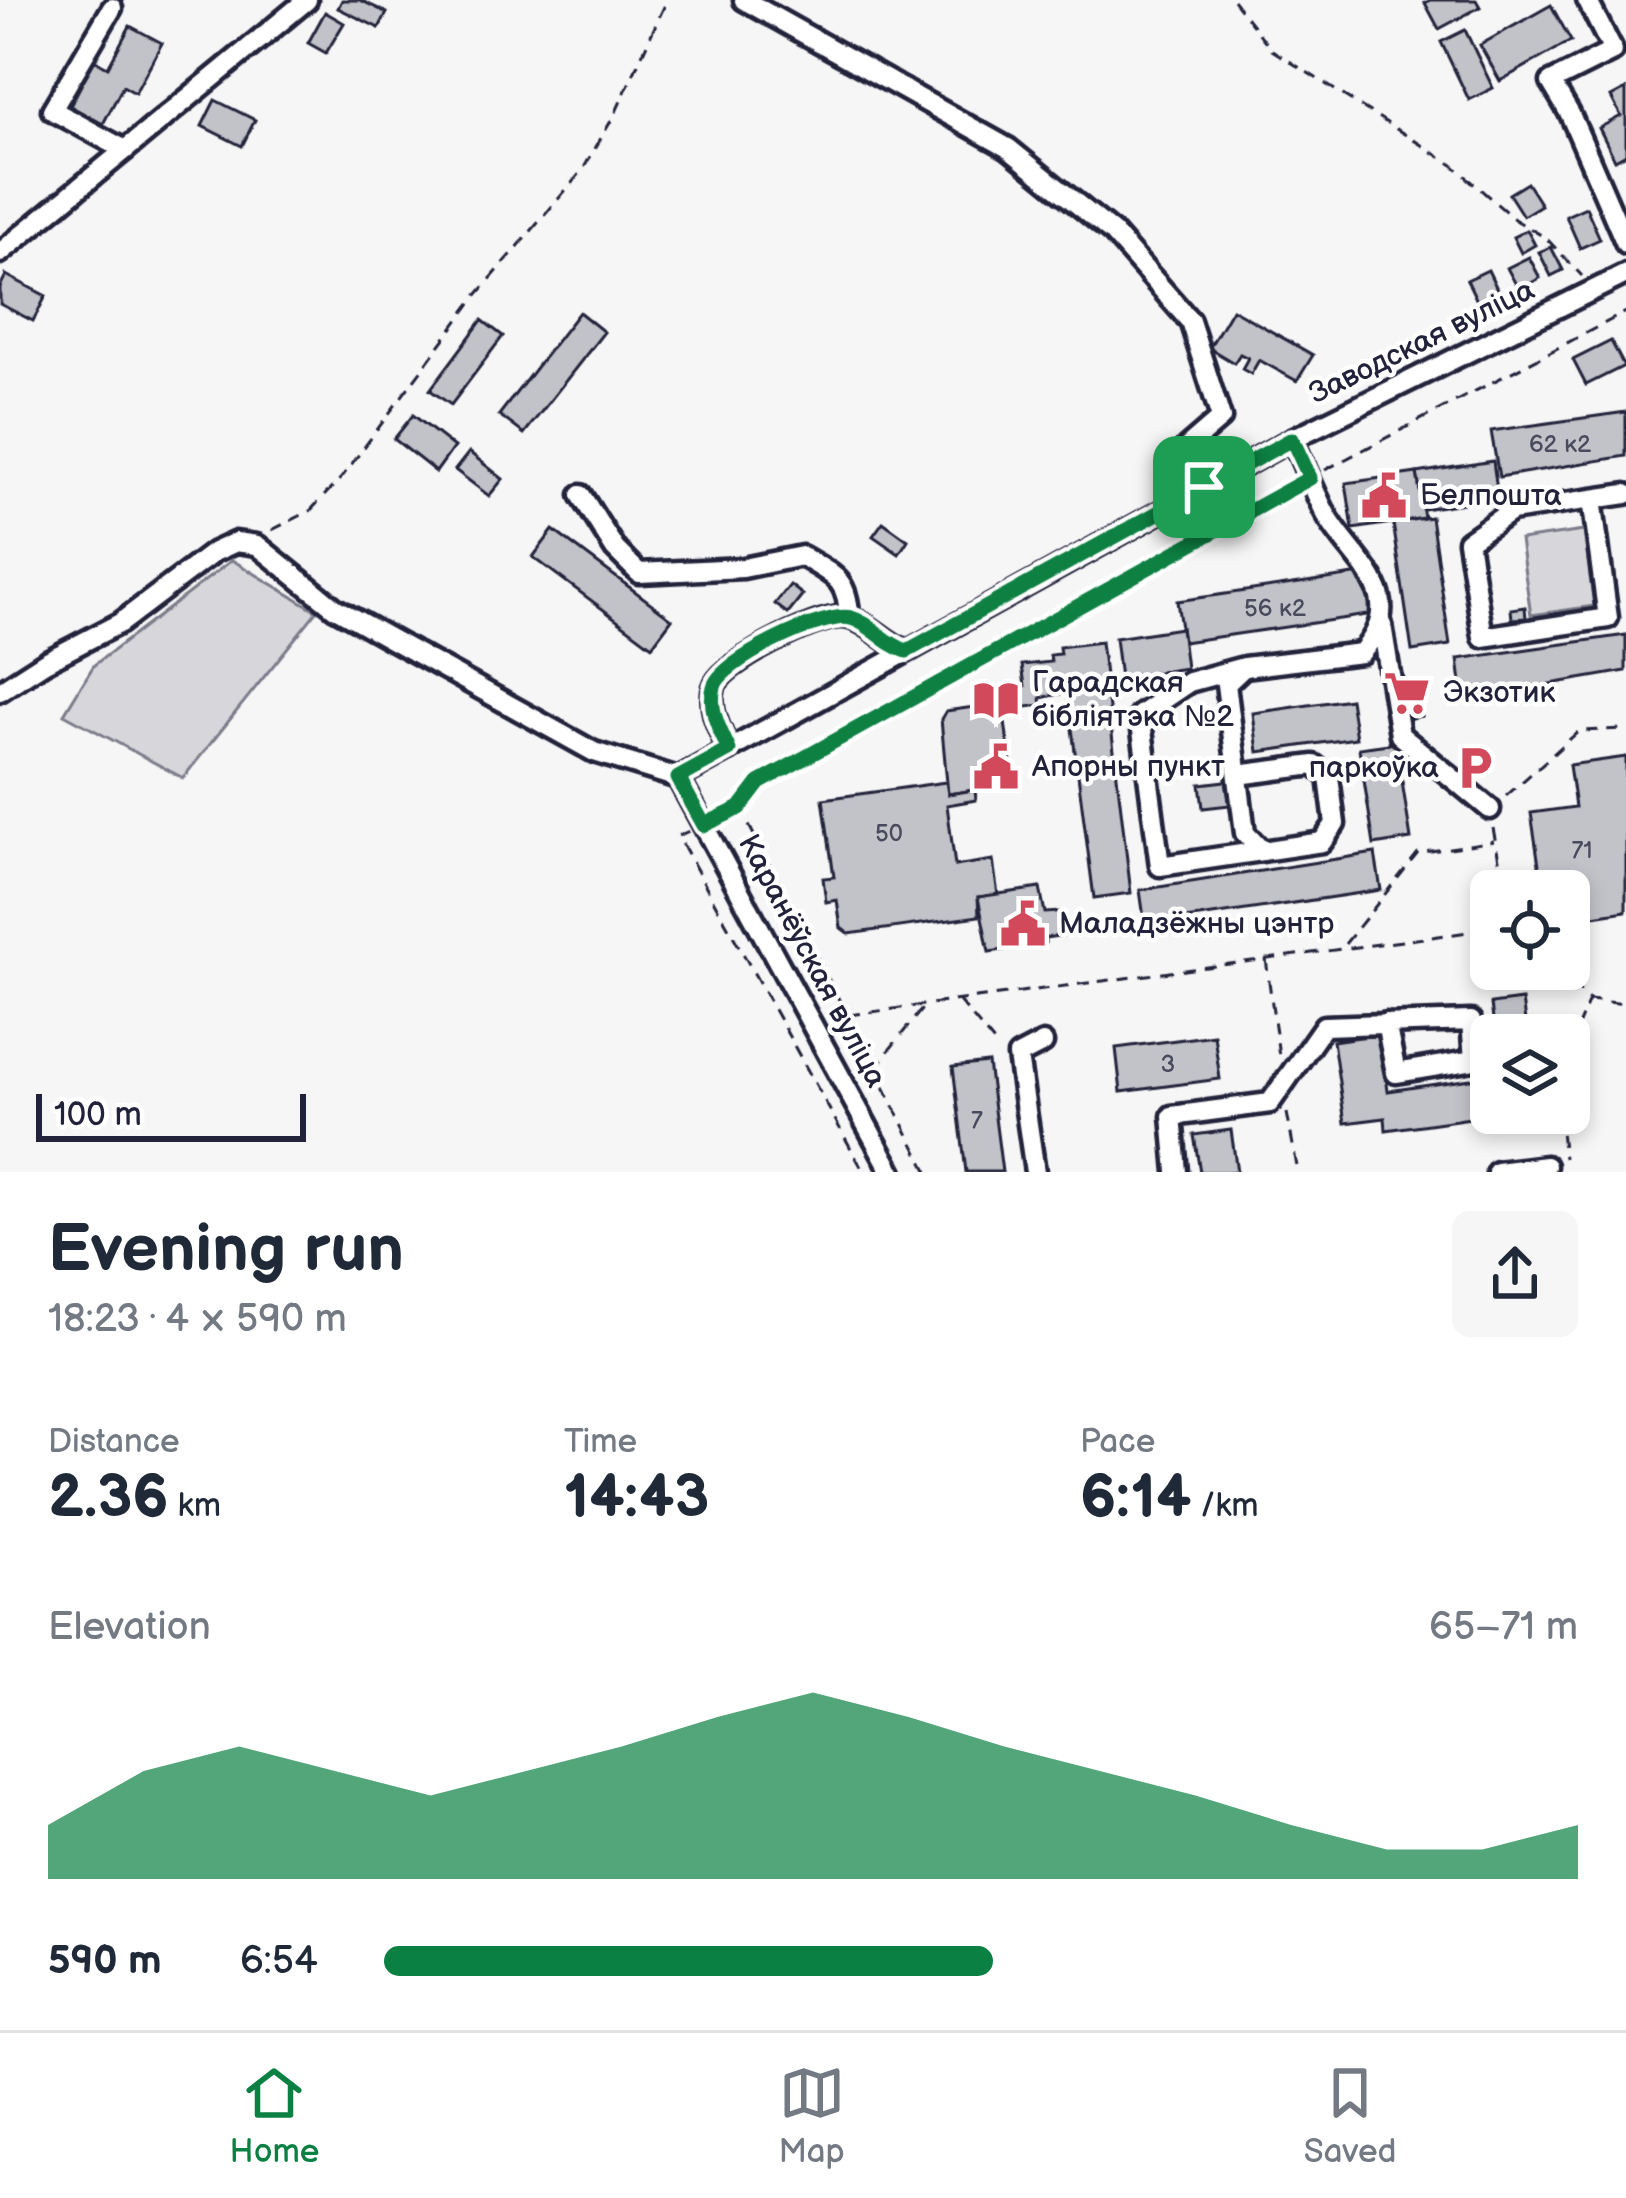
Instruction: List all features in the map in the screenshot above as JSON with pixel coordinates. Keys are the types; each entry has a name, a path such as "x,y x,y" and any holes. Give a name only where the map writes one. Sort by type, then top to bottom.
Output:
{"street":[{"path":"0,253 307,0"},
{"path":"744,0 1008,148 1113,233 1190,321 1220,418 1184,450 1204,487"},
{"path":"1587,0 1613,51 1551,82 1570,114 1626,244"},
{"path":"112,8 52,110 125,150"},
{"path":"1605,195 1626,184"},
{"name":"Заводская вуліца","path":"678,778 1292,439 1626,274"},
{"path":"1292,439 1329,519 1372,571 1400,735 1490,809"},
{"path":"1592,499 1608,618 1483,637 1468,541 1511,511 1592,499 1626,494"},
{"path":"581,495 615,549 639,573 743,568 802,556 839,579 848,594 849,617"},
{"path":"0,691 120,623 214,552 236,542 257,545 335,608 594,752 678,778"},
{"path":"1238,776 1314,765 1329,777 1335,824 1322,842 1160,866 1140,715 1190,682 1244,667 1361,653 1374,639 1380,614"},
{"path":"729,750 714,718 715,681 727,669 814,621 849,617 888,645 907,651"},
{"path":"1244,667 1226,684 1245,832 1262,851"},
{"name":"Каранёўская вуліца","path":"678,778 892,1172"},
{"path":"1177,1172 1172,1116 1270,1103 1324,1026 1386,1023 1471,1021 1474,1060 1396,1072 1386,1023"},
{"path":"1035,1172 1018,1055 1042,1043"},
{"path":"1497,1172 1555,1169"}],"path":[{"path":"257,545 273,530 310,512 342,477 477,295 582,171 615,114 667,0"},
{"path":"864,1172 678,836 740,808 759,783 1310,478 1624,314 1546,238 1514,219 1453,165 1272,50 1233,0"},
{"path":"1501,870 1490,809 1579,731 1626,729"},
{"path":"740,808 928,1172"},
{"path":"1343,946 1418,853 1496,841"},
{"path":"847,1015 1470,931"},
{"path":"1579,990 1589,1000 1626,1004"},
{"path":"958,1000 1002,1053 1020,1065"},
{"path":"1583,1014 1589,1000"},
{"path":"874,1069 926,1004"},
{"path":"1555,1169 1558,1134"},
{"path":"1288,1172 1293,1161"}],"shaded area":[{"path":"1584,531 1594,606 1531,615 1520,540"},
{"path":"232,560 317,611 183,778 64,714 94,665"}],"building":[{"path":"342,0 360,0 387,13 379,28 338,8"},
{"path":"1476,0 1480,7 1439,29 1425,3"},
{"path":"1551,5 1571,41 1500,81 1480,45"},
{"path":"325,12 344,23 326,53 308,43"},
{"path":"130,26 162,43 135,93 123,86 103,124 70,106 94,60 108,67"},
{"path":"1465,30 1493,88 1469,100 1441,42"},
{"path":"1626,89 1626,154 1615,160 1599,128 1621,116 1611,97"},
{"path":"215,100 255,120 242,146 202,126"},
{"path":"1527,183 1541,205 1523,216 1509,194"},
{"path":"1586,207 1600,239 1580,248 1566,216"},
{"path":"1527,230 1535,245 1521,253 1513,237"},
{"path":"1551,247 1563,270 1551,276 1539,252"},
{"path":"1529,257 1540,278 1519,290 1507,268"},
{"path":"1488,270 1500,295 1479,305 1467,280"},
{"path":"6,275 46,296 33,321 0,304"},
{"path":"1232,309 1313,355 1297,381 1259,360 1251,374 1242,369 1248,358 1240,354 1234,363 1209,348"},
{"path":"579,312 604,332 524,434 499,415"},
{"path":"482,320 503,336 451,405 430,390"},
{"path":"1611,341 1624,366 1586,385 1573,360"},
{"path":"1626,412 1626,456 1499,477 1491,431"},
{"path":"413,415 454,447 436,472 394,439"},
{"path":"469,452 503,479 489,496 455,470"},
{"path":"1493,461 1498,498 1423,509 1417,473"},
{"name":"Белпошта","path":"1417,473 1424,518 1353,529 1346,483"},
{"path":"1431,517 1450,645 1412,651 1393,523"},
{"path":"883,522 908,540 899,554 873,536"},
{"path":"553,530 672,619 652,646 533,557"},
{"path":"1368,573 1374,614 1183,642 1177,601"},
{"path":"790,585 803,595 788,614 775,604"},
{"path":"1525,607 1526,618 1512,619 1511,609"},
{"path":"1181,628 1186,668 1120,678 1115,638"},
{"path":"1626,635 1626,671 1463,699 1458,659"},
{"path":"1101,642 1106,684 1041,698 1042,705 1003,710 1000,689 1025,686 1022,665 1051,662 1050,655 1060,654 1059,647"},
{"path":"1106,684 1131,893 1094,898 1067,690"},
{"path":"1417,685 1422,716 1406,719 1400,688"},
{"path":"1001,695 1014,784 948,794 941,719 946,711 982,706 981,698"},
{"path":"1350,699 1356,738 1258,752 1253,713"},
{"path":"1396,743 1411,839 1374,845 1359,748"},
{"path":"1626,757 1626,911 1590,917 1590,870 1540,870 1531,813 1575,807 1569,765"},
{"path":"1226,781 1230,805 1203,808 1200,784"},
{"path":"946,782 948,794 975,790 976,800 947,805 955,866 993,860 998,895 978,897 979,916 849,934 841,928 837,900 826,902 823,878 834,877 823,799"},
{"path":"1375,853 1381,890 1145,925 1140,890"},
{"name":"Маладзёжны цэнтр","path":"1040,888 1045,913 1060,912 1065,935 1045,938 1045,944 989,952 978,897"},
{"path":"1522,1000 1524,1014 1492,1014 1491,1004"},
{"path":"1380,1034 1388,1091 1470,1079 1470,1118 1386,1130 1385,1118 1345,1123 1333,1041"},
{"path":"1214,1035 1220,1079 1121,1092 1116,1048"},
{"path":"988,1063 1002,1172 966,1172 953,1067"},
{"path":"1231,1130 1237,1172 1200,1172 1194,1135"}],"place":[{"name":"Белпошта","path":"1384,496"},
{"name":"Экзотик","path":"1407,693"},
{"name":"Гарадская бібліятэка №2","path":"996,700"},
{"name":"Апорны пункт","path":"996,767"},
{"name":"паркоўка","path":"1475,768"},
{"name":"Маладзёжны цэнтр","path":"1023,924"}],"route":[{"path":"1292,439 1310,478 759,783 740,808 704,825 678,778 729,750 714,718 713,692 715,681 727,669 814,621 832,616 862,622 888,645 907,651 1204,487 1292,439"}]}
